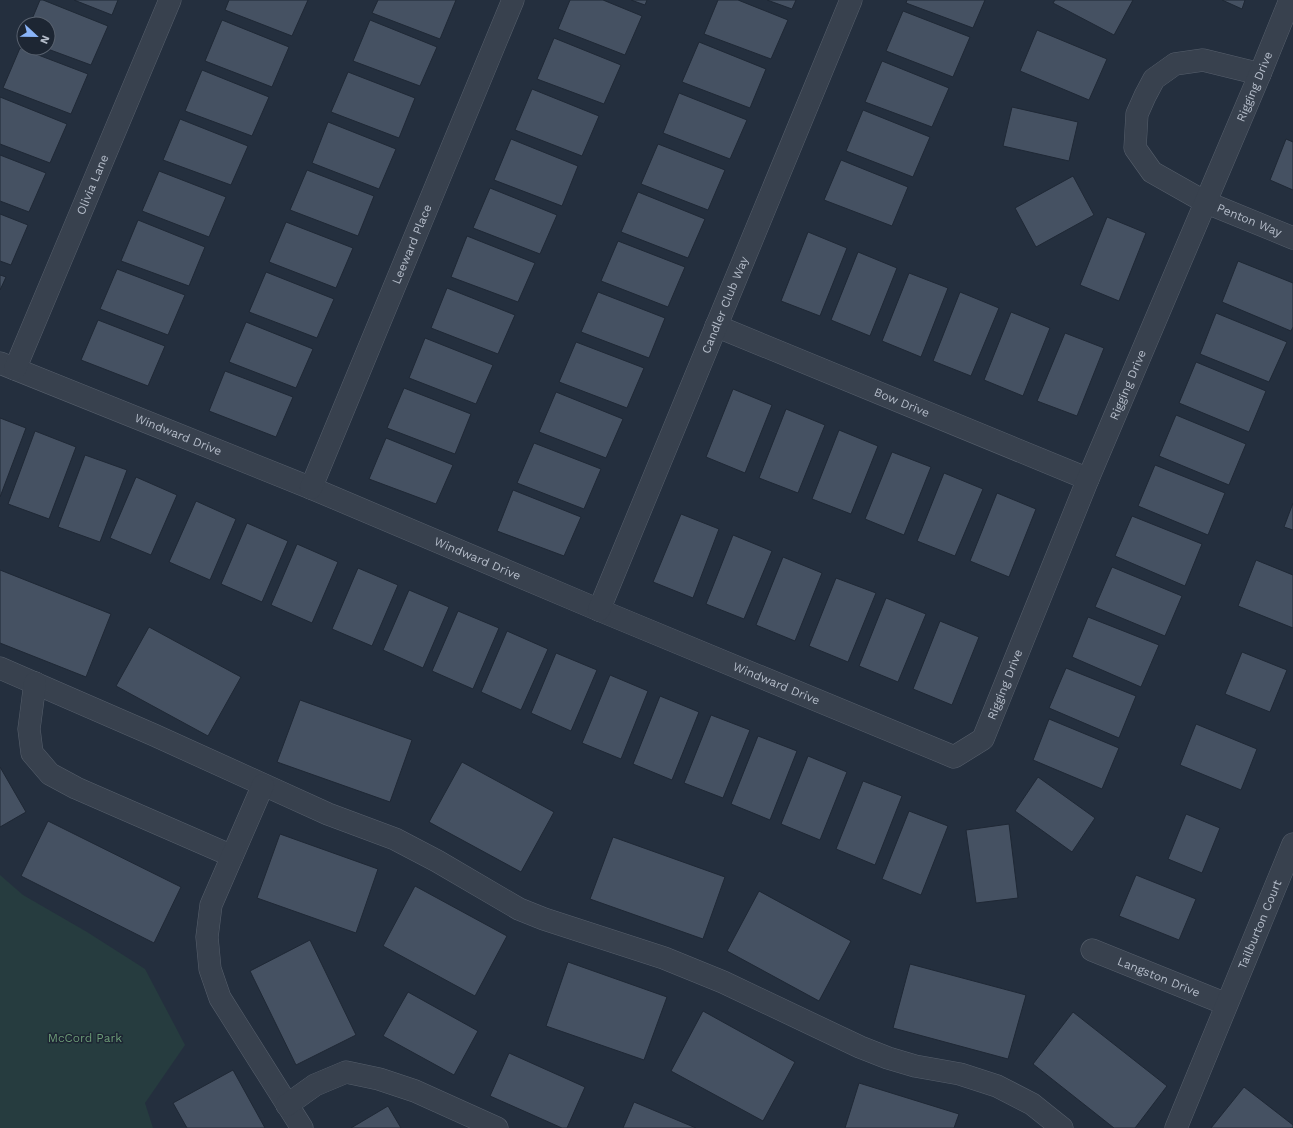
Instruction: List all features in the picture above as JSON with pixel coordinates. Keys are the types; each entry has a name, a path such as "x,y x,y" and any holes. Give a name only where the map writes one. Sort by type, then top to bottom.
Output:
{"street":[{"name":"Olivia Lane","path":"7,366 170,0"},
{"name":"Leeward Place","path":"312,488 513,0"},
{"name":"Candler Club Way","path":"599,610 851,0"},
{"name":"Rigging Drive","path":"954,757 983,739 1088,479 1290,0"},
{"name":"Penton Way","path":"1260,74 1203,60 1174,64 1154,79 1137,114 1135,148 1152,172 1205,202 1293,238"},
{"name":"Bow Drive","path":"716,326 1088,479"},
{"name":"Windward Drive","path":"7,366 312,488 599,610 954,757"},
{"path":"0,668 154,735 328,814 396,838 525,912 664,958 723,982 860,1047 888,1058 915,1066 960,1074 997,1086 1032,1104 1062,1128"},
{"path":"35,683 29,729 32,753 50,774 76,788 232,856"},
{"path":"263,785 211,905 207,937 210,969 220,998 302,1128"},
{"name":"Tailburton Court","path":"1176,1128 1293,844"},
{"name":"Langston Drive","path":"1092,950 1226,1004"},
{"path":"287,1105 315,1085 346,1072 380,1079 414,1091 497,1128"}],"green space":[{"name":"McCord Park","path":"0,875 23,895 87,932 145,969 185,1045 145,1103 153,1128 0,1128"}],"building":[{"path":"40,0 43,0 108,26 91,65 56,52 56,16 33,16"},
{"path":"74,0 118,0 112,15"},
{"path":"229,0 308,0 292,36 225,10"},
{"path":"378,0 456,0 440,39 372,13"},
{"path":"570,0 603,0 642,16 625,55 558,29"},
{"path":"631,0 647,0 645,5"},
{"path":"718,0 738,0 788,20 771,59 704,34"},
{"path":"767,0 796,0 792,9"},
{"path":"907,0 985,0 973,28 906,3"},
{"path":"1055,0 1133,0 1114,35 1053,3"},
{"path":"1222,0 1245,0 1242,9"},
{"path":"903,11 970,37 953,77 886,51"},
{"path":"222,20 289,47 272,87 205,61"},
{"path":"370,20 437,47 420,86 353,61"},
{"path":"1037,30 1107,59 1089,100 1020,71"},
{"path":"554,38 621,65 604,104 537,79"},
{"path":"699,42 766,69 750,108 682,82"},
{"path":"17,56 41,56 88,74 71,114 3,88"},
{"path":"882,61 949,88 932,127 865,102"},
{"path":"202,70 269,97 252,136 185,111"},
{"path":"348,72 415,98 399,138 331,112"},
{"path":"532,89 599,116 582,156 515,130"},
{"path":"679,93 747,120 730,159 663,133"},
{"path":"0,97 67,124 50,163 0,144"},
{"path":"1012,107 1078,122 1069,161 1003,146"},
{"path":"863,110 930,137 913,177 846,151"},
{"path":"180,119 248,146 231,185 163,160"},
{"path":"328,122 396,149 379,189 312,163"},
{"path":"511,139 578,166 562,206 494,180"},
{"path":"1286,139 1293,142 1293,190 1270,180"},
{"path":"658,144 725,170 708,210 641,184"},
{"path":"0,155 46,173 29,212 0,201"},
{"path":"841,160 908,187 892,226 824,200"},
{"path":"307,170 374,196 358,236 290,210"},
{"path":"159,171 226,197 209,237 142,211"},
{"path":"1073,176 1094,215 1036,247 1015,208"},
{"path":"490,188 557,215 540,254 473,228"},
{"path":"638,192 705,219 688,258 621,232"},
{"path":"0,214 28,225 11,265 0,261"},
{"path":"1107,217 1146,233 1119,301 1080,285"},
{"path":"138,220 205,247 189,286 121,261"},
{"path":"286,222 353,248 336,288 269,262"},
{"path":"808,232 847,248 820,316 781,301"},
{"path":"467,236 535,263 518,302 451,277"},
{"path":"618,241 685,267 668,307 601,281"},
{"path":"858,252 897,268 870,336 831,320"},
{"path":"1238,261 1293,283 1293,327 1291,331 1222,302"},
{"path":"117,269 185,295 168,335 100,309"},
{"path":"266,272 334,299 317,338 249,312"},
{"path":"909,273 948,288 921,357 882,341"},
{"path":"0,275 6,277 0,290"},
{"path":"447,288 515,315 498,354 431,328"},
{"path":"598,292 665,318 649,358 581,332"},
{"path":"960,292 999,308 971,376 933,361"},
{"path":"1011,312 1050,328 1023,396 984,380"},
{"path":"1216,313 1287,342 1269,382 1200,354"},
{"path":"98,320 165,346 148,386 81,360"},
{"path":"246,322 313,349 296,388 229,362"},
{"path":"1065,333 1104,348 1077,416 1037,401"},
{"path":"425,338 493,365 476,404 409,378"},
{"path":"576,342 644,368 627,408 559,382"},
{"path":"1196,362 1266,391 1249,432 1179,403"},
{"path":"225,371 293,397 276,437 209,411"},
{"path":"404,388 471,414 455,454 387,428"},
{"path":"733,389 772,405 745,473 706,457"},
{"path":"556,392 623,419 606,458 539,432"},
{"path":"786,409 825,425 798,493 759,478"},
{"path":"1176,415 1246,444 1229,485 1159,456"},
{"path":"0,418 26,428 0,497"},
{"path":"839,430 878,446 851,514 812,499"},
{"path":"35,431 76,447 49,519 8,504"},
{"path":"386,438 453,465 436,504 369,479"},
{"path":"534,443 601,469 584,509 517,483"},
{"path":"892,452 931,467 904,535 865,519"},
{"path":"85,455 127,470 100,542 58,527"},
{"path":"1155,465 1225,493 1208,535 1138,506"},
{"path":"944,473 983,489 955,556 917,541"},
{"path":"136,477 177,495 151,555 110,538"},
{"path":"513,490 581,517 564,556 497,531"},
{"path":"997,493 1036,509 1009,577 970,561"},
{"path":"196,501 236,519 210,580 169,562"},
{"path":"1293,503 1293,530 1284,527"},
{"path":"681,514 719,529 693,598 653,582"},
{"path":"1132,516 1202,544 1185,586 1115,556"},
{"path":"247,523 288,541 262,602 221,584"},
{"path":"733,535 772,551 744,619 706,604"},
{"path":"297,544 338,562 312,623 271,605"},
{"path":"783,557 822,573 795,641 756,625"},
{"path":"1256,560 1293,575 1293,628 1238,606"},
{"path":"1112,567 1182,596 1165,636 1095,607"},
{"path":"358,568 398,585 372,646 332,629"},
{"path":"0,570 111,614 86,677 0,643"},
{"path":"836,578 876,593 848,662 809,646"},
{"path":"409,590 449,607 423,668 383,650"},
{"path":"886,598 926,614 898,682 859,666"},
{"path":"458,611 499,628 473,689 432,671"},
{"path":"1088,617 1159,645 1141,687 1072,657"},
{"path":"940,621 979,637 952,705 913,689"},
{"path":"149,627 241,677 208,736 116,686"},
{"path":"507,631 548,649 521,710 481,692"},
{"path":"1242,652 1287,670 1270,712 1225,694"},
{"path":"556,653 597,670 571,731 531,713"},
{"path":"1066,668 1136,696 1119,738 1049,708"},
{"path":"610,675 648,691 621,759 582,743"},
{"path":"660,696 699,712 672,780 633,764"},
{"path":"300,700 412,740 390,802 277,762"},
{"path":"711,715 750,730 723,798 684,783"},
{"path":"1049,719 1119,748 1102,789 1033,760"},
{"path":"1196,724 1257,749 1241,790 1180,765"},
{"path":"758,736 797,751 770,820 731,804"},
{"path":"808,756 847,772 820,840 781,824"},
{"path":"462,762 554,812 521,872 429,822"},
{"path":"0,767 26,812 0,827"},
{"path":"1038,777 1095,818 1072,852 1015,811"},
{"path":"863,781 902,796 875,865 836,849"},
{"path":"909,811 948,826 921,895 882,879"},
{"path":"1186,814 1220,828 1202,873 1168,859"},
{"path":"48,821 181,887 154,943 21,876"},
{"path":"1009,824 1018,898 976,903 966,830"},
{"path":"280,834 378,869 356,933 257,898"},
{"path":"613,837 725,877 703,939 590,899"},
{"path":"1136,875 1196,899 1179,940 1119,916"},
{"path":"415,886 507,936 475,996 383,946"},
{"path":"759,891 851,941 819,1001 727,951"},
{"path":"310,940 356,1035 296,1065 250,971"},
{"path":"568,962 667,997 644,1060 546,1026"},
{"path":"910,964 1026,995 1008,1059 893,1028"},
{"path":"408,992 478,1031 454,1075 383,1036"},
{"path":"703,1011 795,1062 763,1121 671,1071"},
{"path":"1073,1012 1167,1086 1135,1128 1114,1128 1033,1064"},
{"path":"509,1053 585,1087 567,1128 562,1128 490,1096"},
{"path":"233,1070 265,1128 187,1128 173,1103"},
{"path":"859,1083 959,1114 954,1128 845,1128"},
{"path":"1244,1087 1293,1125 1293,1128 1211,1128"},
{"path":"634,1102 696,1128 623,1128"},
{"path":"388,1106 401,1128 351,1128"}]}
